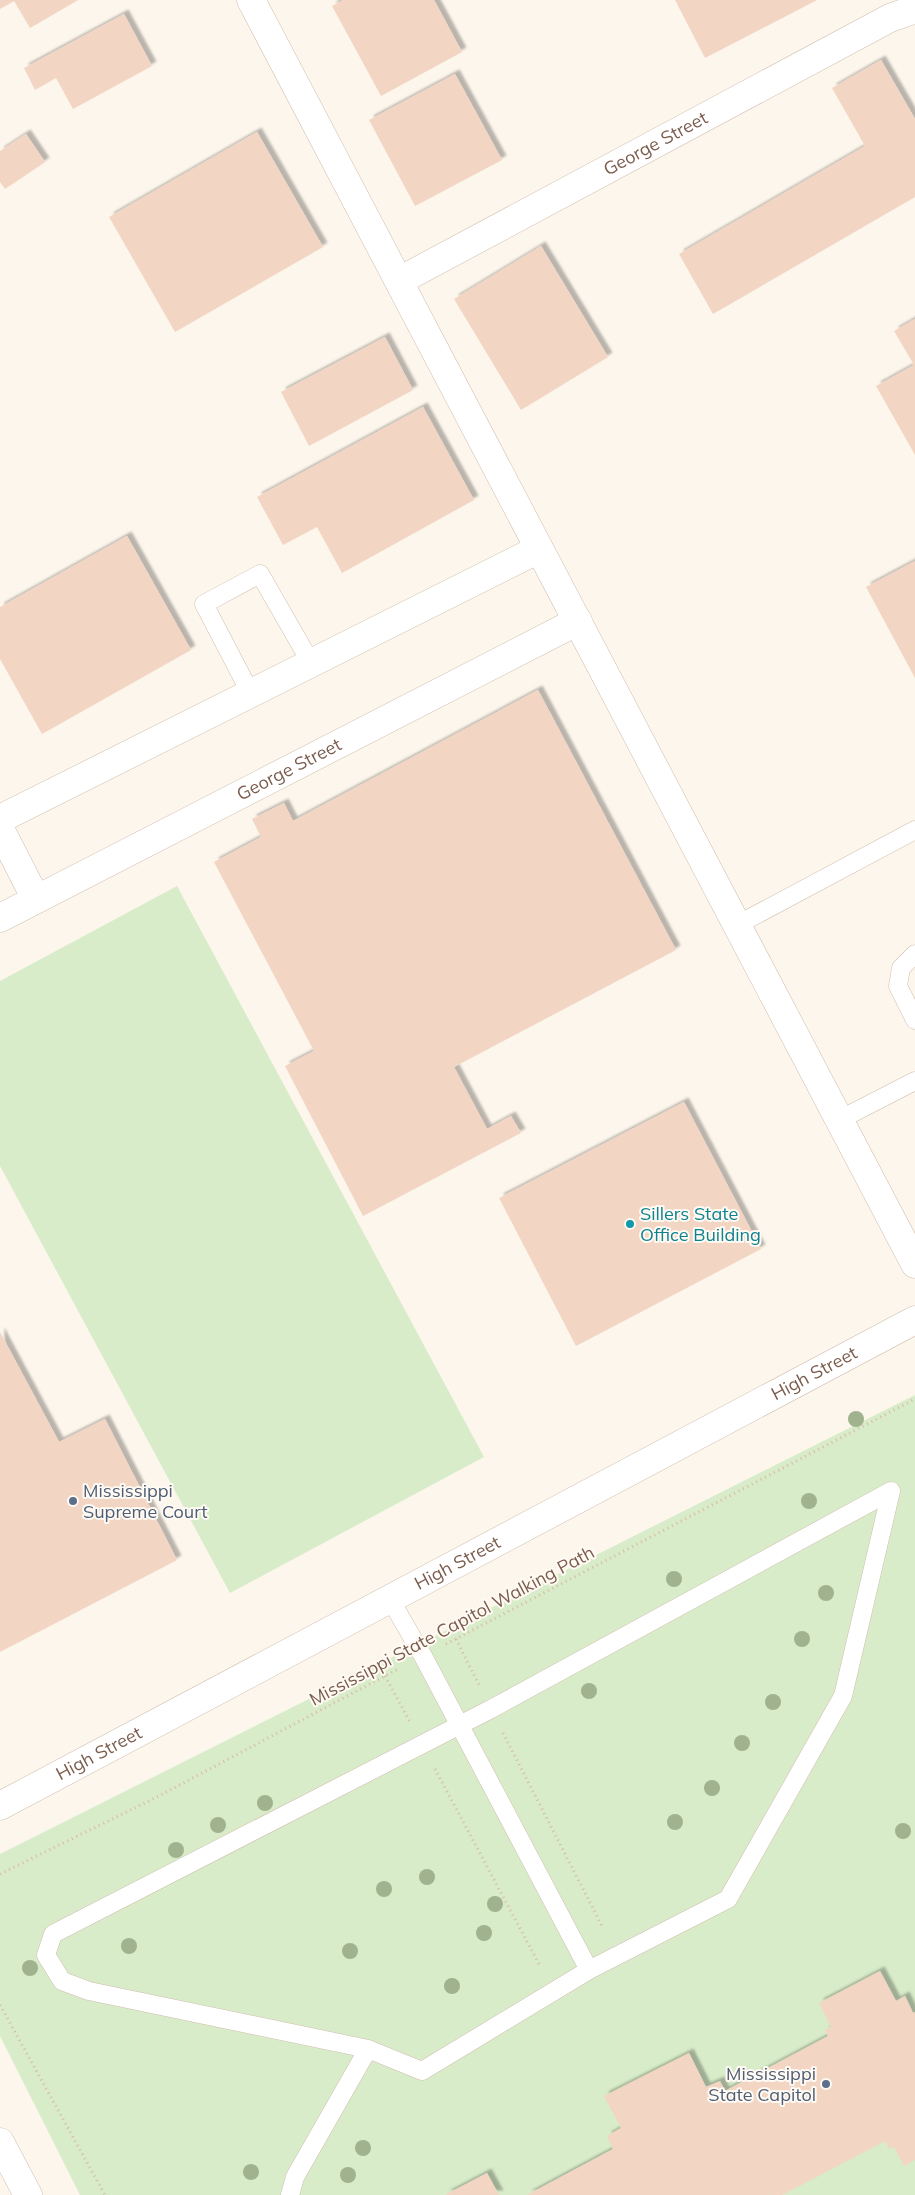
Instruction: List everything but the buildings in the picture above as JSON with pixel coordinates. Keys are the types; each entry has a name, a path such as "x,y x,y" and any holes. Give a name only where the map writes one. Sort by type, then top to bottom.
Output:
{"street":[{"path":"251,0 915,1264"},
{"name":"George Street","path":"399,281 890,18 915,9"},
{"path":"0,819 540,549"},
{"name":"George Street","path":"0,918 578,621"},
{"path":"0,829 36,899"},
{"name":"High Street","path":"0,1806 915,1320"},
{"path":"0,2142 28,2195"}],"lane":[{"path":"251,694 204,604 260,574 311,664"},
{"path":"737,925 915,830"},
{"path":"915,954 901,968 898,986 915,1020"},
{"path":"839,1120 915,1081"},
{"path":"891,1491 843,1696 728,1899 589,1970 422,2072 368,2049 89,1990 62,1982 46,1955 53,1934 460,1726 491,1709 891,1491"},
{"path":"390,1599 423,1656 589,1970"},
{"path":"290,2195 295,2177 368,2049"}],"path":[{"name":"Mississippi State Capitol Walking Path","path":"0,1874 153,1799 915,1399"},
{"path":"456,1639 602,1926"},
{"path":"385,1676 539,1964"},
{"path":"0,2005 105,2195"}],"green space":[{"path":"177,886 484,1457 230,1593 0,1166 0,981"},
{"path":"915,1395 915,2195 80,2195 0,2036 0,1854"}],"place":[{"name":"Sillers State Office Building","path":"630,1224"},
{"name":"Mississippi Supreme Court","path":"73,1501"},
{"name":"Mississippi State Capitol","path":"826,2084"}]}
